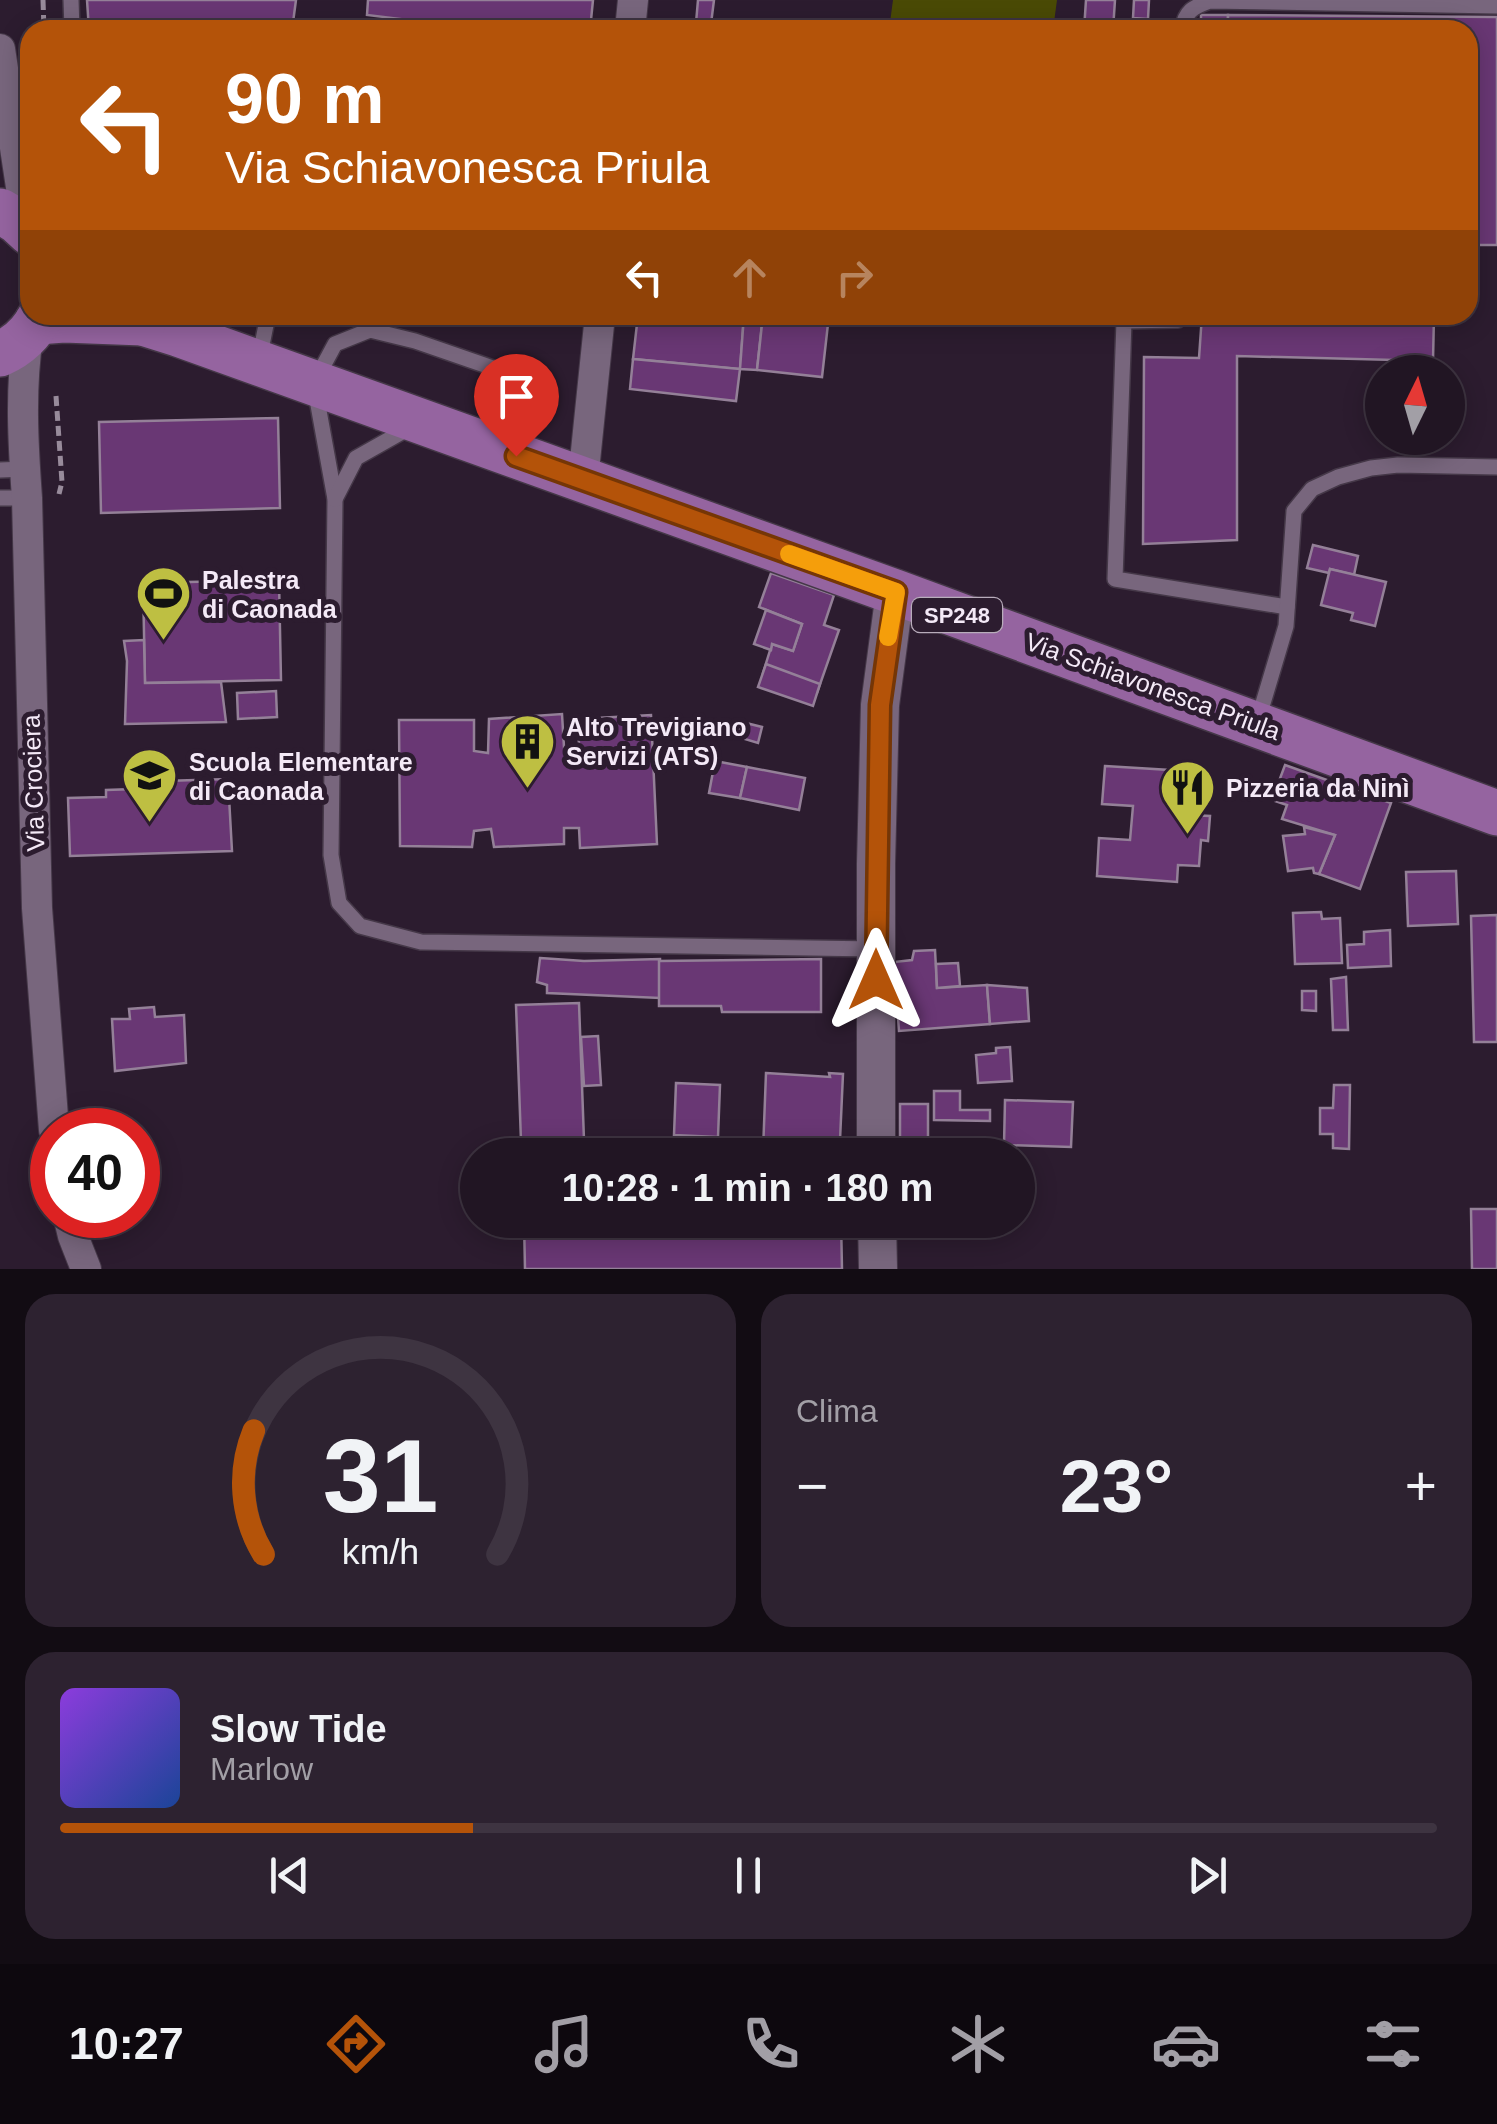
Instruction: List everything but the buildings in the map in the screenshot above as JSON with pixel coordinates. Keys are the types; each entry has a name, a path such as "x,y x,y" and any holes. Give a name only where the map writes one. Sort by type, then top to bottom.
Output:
{"main road":[{"name":"Via Schiavonesca Priula","path":"153,325 896,592 1497,814"}],"street":[{"path":"0,49 20,182"},
{"path":"0,160 11,130"},
{"path":"583,480 599,325"},
{"name":"Via Crociera","path":"27,332 22,436 13,484 31,712 37,908 52,1108"},
{"name":"Via Crociera","path":"0,400 22,436"},
{"path":"876,1138 880,705 896,592"},
{"path":"75,1238 86,1269"},
{"path":"877,1238 878,1269"}],"lane":[{"path":"1184,20 1192,7 1210,1 1497,6"},
{"path":"258,363 266,325"},
{"path":"1124,325 1115,579 1287,607"},
{"path":"493,368 370,330 335,344 314,382 335,498 331,855 339,903 360,926 422,942 876,949"},
{"path":"335,498 356,458 416,420"},
{"path":"1257,724 1286,626 1294,511 1312,489 1371,468 1497,467"}],"path":[{"path":"55,387 62,482"}],"shaded area":[{"path":"893,0 1057,0 1054,20 890,20"}],"slow traffic":[{"path":"789,554 896,592 888,637"}],"place":[{"name":"Palestra di Caonada","path":"163,643"},
{"name":"Alto Trevigiano Servizi (ATS)","path":"527,790"},
{"name":"Scuola Elementare di Caonada","path":"150,825"},
{"name":"Pizzeria da Ninì","path":"1187,837"}],"route":[{"path":"516,456 896,592 880,705 876,980"}]}
